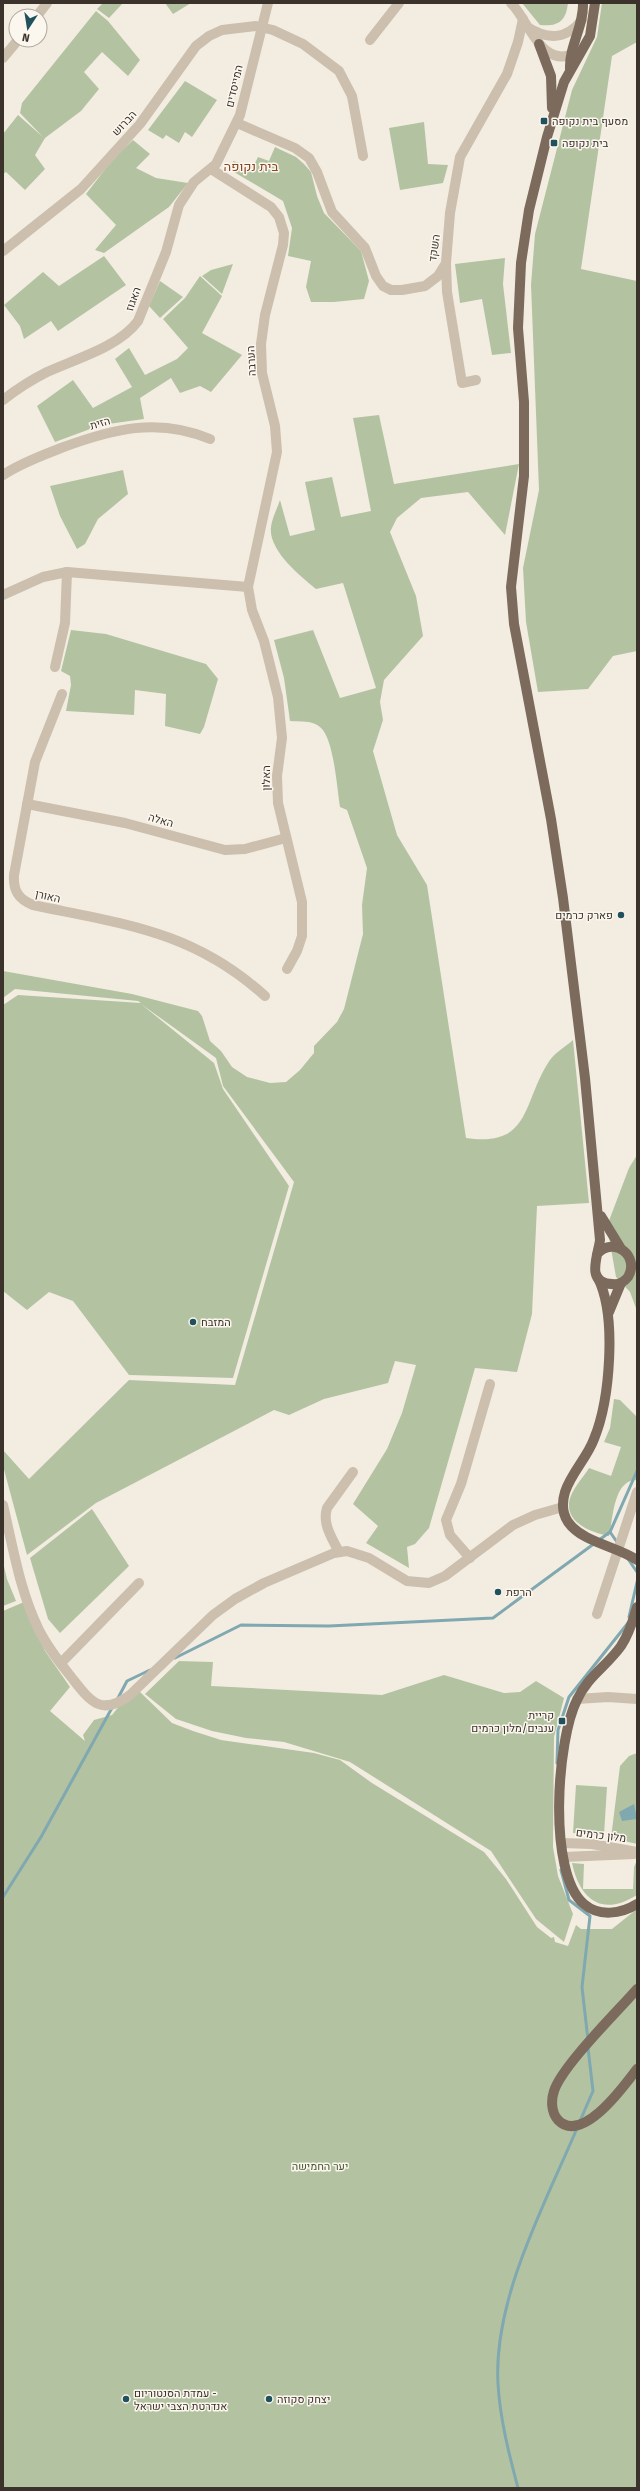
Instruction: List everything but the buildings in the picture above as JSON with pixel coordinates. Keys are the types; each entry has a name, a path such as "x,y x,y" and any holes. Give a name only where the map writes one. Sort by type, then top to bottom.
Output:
{"main road":[{"path":"570,69 571,55 582,20 583,3"},
{"path":"595,3 593,24 586,46 570,69 552,119 529,210 519,283 518,328 524,402 524,476 511,592 514,624 551,819 563,898 585,1078 600,1240 594,1266 606,1297 608,1318 609,1367 602,1416 587,1457 565,1492 563,1508 567,1520 576,1530 637,1560"},
{"path":"539,44 551,76 552,119"},
{"path":"596,1203 606,1226 620,1247 633,1258 632,1269 613,1300 608,1318"},
{"path":"597,1254 607,1247 620,1247"},
{"path":"598,1278 609,1284 624,1281"},
{"path":"637,1607 630,1629 621,1646 589,1679 577,1699 567,1727 562,1753 560,1799 564,1857 569,1883 574,1892 586,1906 603,1913 622,1911 637,1904"},
{"path":"637,1989 558,2081 552,2101 556,2117 564,2124 572,2126 590,2120 608,2104 637,2069"}],"street":[{"name":"המייסדים","path":"211,169 216,164 237,123 268,3"},
{"path":"370,40 399,3"},
{"path":"511,3 539,44 555,54 571,55 586,46"},
{"path":"524,23 545,36 556,37 572,31 582,20"},
{"name":"השקד","path":"237,123 295,148 309,158 317,172 332,212 365,248 376,276 383,286 391,290 402,290 425,286 438,276 446,263 451,206 460,157 506,74 524,23"},
{"path":"262,26 303,44 339,71 352,96 363,156"},
{"name":"הברוש","path":"3,251 87,182 140,124 203,40 216,32 229,28 262,26"},
{"path":"3,58 11,48"},
{"name":"האגוז","path":"3,400 27,382 94,352 134,326 166,252 179,205 194,182 211,169"},
{"name":"הערבה","path":"211,169 271,207 279,217 284,233 283,245 265,315 261,344 262,373 276,430 277,452 248,587"},
{"path":"446,263 446,288 462,383 476,380"},
{"name":"הזית","path":"3,475 50,453 127,428 171,427 210,439"},
{"path":"55,667 65,623 67,572"},
{"path":"3,595 43,577 67,572 248,587"},
{"name":"האלון","path":"248,587 252,610 264,641 278,697 282,738 277,790 280,816 298,880 303,916 300,944 287,969"},
{"name":"האורן","path":"62,694 36,758 14,874 15,890 24,901 33,905 139,927 167,936 224,964 266,996"},
{"name":"האלה","path":"27,804 125,822 225,850 245,849 286,838"},
{"path":"624,1281 637,1274"},
{"path":"470,1558 450,1535 446,1520 460,1484 490,1384"},
{"path":"339,1552 326,1525 325,1515 327,1508 353,1472"},
{"path":"597,1614 637,1492"},
{"path":"3,1505 30,1610 45,1640 61,1663 91,1702 101,1706 116,1704 130,1695 208,1619 235,1598 264,1583 339,1552 348,1551 362,1555 402,1579 418,1584 440,1579 513,1525 535,1514 563,1508"},
{"path":"61,1663 139,1582"},
{"path":"577,1699 608,1697 637,1698"},
{"name":"מלון כרמים","path":"562,1843 592,1844 637,1853"},
{"name":"מלון כרמים","path":"564,1857 637,1853"}],"green space":[{"path":"103,3 123,3 109,18 97,9"},
{"path":"165,3 191,3 173,14"},
{"path":"522,3 568,3 565,14 560,22 552,25 540,25"},
{"path":"602,3 637,3 637,42 612,56 581,269 637,281 637,651 613,656 588,689 538,692 526,622 523,568 539,490 531,285 535,234 572,90 597,37"},
{"path":"96,11 108,21 140,60 128,76 102,52 84,72 99,89 81,111 45,138 35,155 45,169 25,190 6,172 3,174 3,134 18,115 43,137 20,113 22,103"},
{"path":"185,81 217,100 192,137 185,132 179,143 166,135 163,139 148,130"},
{"path":"424,122 428,164 448,165 443,183 400,190 389,128"},
{"path":"133,140 150,154 136,168 156,178 188,183 169,207 104,253 95,250 116,225 86,194 113,159"},
{"path":"275,147 296,157 311,172 317,196 324,213 361,251 369,281 364,299 334,302 311,302 306,287 311,261 288,256 292,228 283,201 234,172 233,161 253,167 258,157 269,161"},
{"path":"104,256 126,285 58,331 51,321 24,339 20,326 4,305 43,272 59,286"},
{"path":"505,258 503,284 511,353 492,355 482,299 460,303 455,264"},
{"path":"233,264 222,294 202,276 211,270"},
{"path":"200,276 222,296 202,333 242,355 211,392 200,386 180,393 171,378 140,398 144,419 101,425 55,442 37,406 73,380 93,408 132,387 115,359 129,348 145,375 177,359 188,348 163,319 185,298"},
{"path":"160,281 183,297 160,318 149,306"},
{"path":"379,415 394,484 519,464 505,535 468,492 421,498 397,518 390,532 416,596 423,636 384,680 380,702 383,720 373,751 397,835 427,885 466,1138 487,1139 503,1136 514,1129 522,1119 540,1078 550,1060 573,1040 589,1203 537,1206 532,1314 517,1372 475,1368 429,1528 415,1544 407,1547 409,1568 366,1543 378,1526 353,1504 387,1449 402,1413 416,1365 395,1361 388,1383 324,1399 289,1415 274,1410 96,1503 27,1555 3,1466 3,1450 29,1479 129,1380 235,1385 294,1182 223,1086 216,1058 141,1004 214,1063 223,1089 289,1186 233,1378 129,1375 73,1301 49,1292 27,1310 3,1291 3,1005 18,995 141,1003 138,1001 15,989 3,998 3,971 132,994 198,1011 202,1016 210,1041 221,1051 232,1067 247,1077 270,1083 286,1082 300,1070 314,1053 314,1046 337,1022 344,1009 363,934 362,905 367,868 347,810 340,807 332,752 325,733 320,727 313,723 290,721 284,678 274,640 313,630 340,698 376,688 343,583 316,589 286,562 271,536 271,527 273,517 280,500 290,536 315,530 305,482 332,477 341,517 371,511 353,418"},
{"path":"123,470 128,494 98,519 85,544 77,549 60,516 50,486"},
{"path":"71,630 106,634 206,664 218,679 204,727 200,734 165,726 166,694 135,690 134,715 66,711 71,685 70,676 61,671"},
{"path":"637,1155 637,1311 630,1292 616,1277 607,1226 629,1168"},
{"path":"614,1399 620,1400 637,1417 637,1480 629,1482 623,1486 619,1493 613,1511 609,1536 589,1530 577,1522 572,1517 569,1510 569,1503 574,1489 589,1468 611,1476 621,1447 604,1442 610,1428"},
{"path":"92,1509 129,1566 60,1633 48,1619 30,1558"},
{"path":"3,1562 7,1579 16,1601 3,1606"},
{"name":"יער החמישה","path":"24,1602 45,1651 70,1687 50,1711 85,1741 83,1735 94,1720 112,1715 120,1705 139,1691 172,1723 193,1731 221,1740 314,1753 340,1760 372,1783 484,1852 506,1879 537,1927 551,1938 554,1937 555,1942 568,1946 576,1925 581,1929 612,1929 637,1909 637,2488 3,2488 3,1611"},
{"path":"179,1661 213,1662 211,1686 382,1695 444,1675 504,1693 520,1692 536,1681 564,1698 554,1737 553,1847 558,1876 573,1914 564,1942 536,1919 491,1851 350,1762 284,1742 246,1738 212,1731 176,1719 145,1694"},
{"path":"637,1753 637,1844 611,1838 620,1766 629,1756"},
{"path":"576,1785 607,1787 604,1835 573,1833"},
{"path":"637,1860 637,1895 613,1904 603,1904 594,1901 587,1895 581,1887 572,1863 584,1864 583,1889 633,1889 634,1867"}],"water":[{"path":"634,1804 637,1819 622,1821 619,1812"}],"waterway":[{"path":"617,1542 610,1532 637,1471"},
{"path":"599,1540 610,1532"},
{"path":"175,1658 241,1625 329,1626 493,1618 595,1543"},
{"path":"628,1559 637,1572"},
{"path":"629,1617 637,1582"},
{"path":"557,1763 558,1730 569,1697 628,1623"},
{"path":"117,1700 127,1681 150,1670"},
{"path":"3,1897 41,1837 113,1706"},
{"path":"561,1870 569,1900 590,1916 582,1987 588,2040"},
{"path":"580,2121 593,2091 588,2048"},
{"path":"518,2488 505,2436 499,2397 499,2352 504,2319 512,2286 524,2252 578,2126"}],"place":[{"name":"מסעף בית נקופה","path":"544,121"},
{"name":"בית נקופה","path":"554,143"},
{"name":"פארק כרמים","path":"621,915"},
{"name":"המזבח","path":"193,1322"},
{"name":"הרפת","path":"498,1592"},
{"name":"קריית ענבים/מלון כרמים","path":"562,1721"},
{"name":"עמדת הסנטוריום - אנדרטת הצבי ישראל","path":"126,2399"},
{"name":"יצחק סקוזה","path":"269,2399"}],"district":[{"name":"בית נקופה","path":"251,166"}]}
